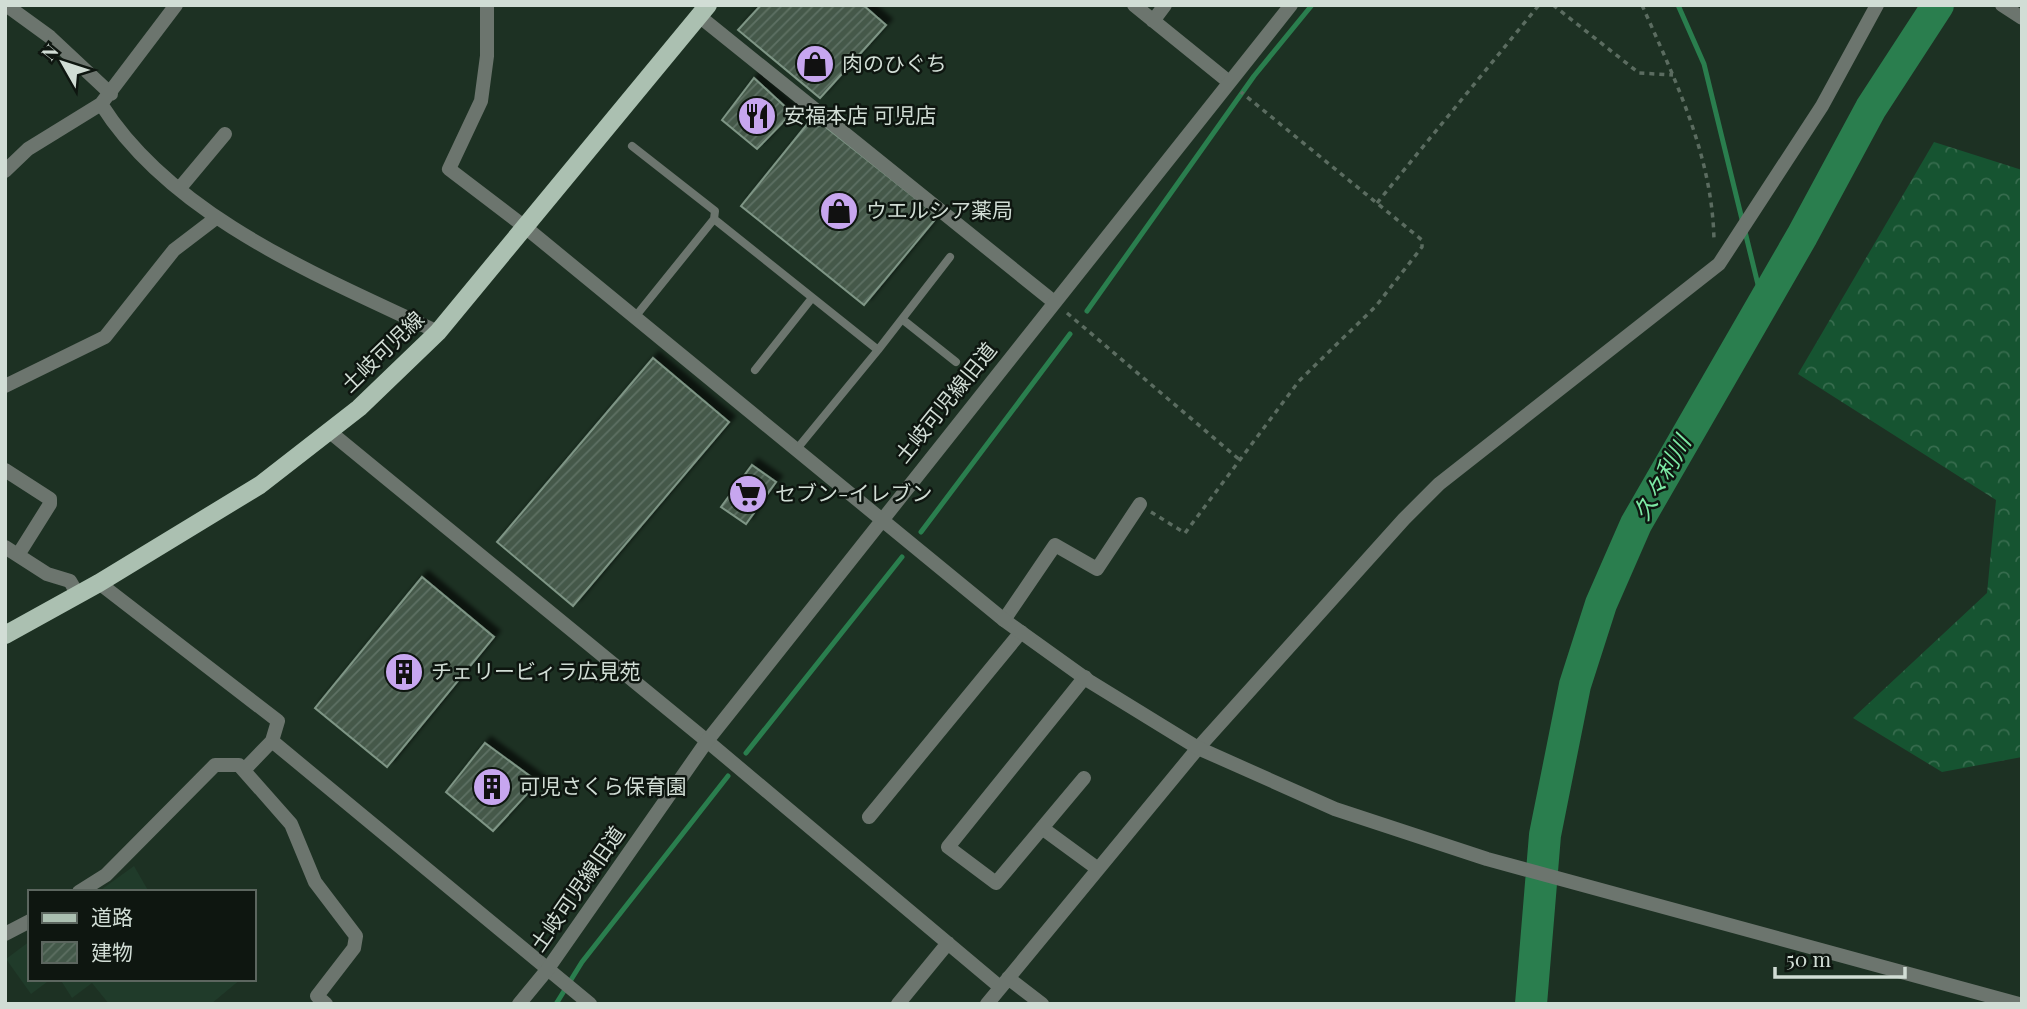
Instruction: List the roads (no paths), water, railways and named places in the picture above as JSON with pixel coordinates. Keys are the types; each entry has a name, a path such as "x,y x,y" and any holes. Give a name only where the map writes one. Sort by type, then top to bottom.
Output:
{"main road":[{"name":"土岐可児線","path":"5,635 99,583 260,485 330,432 438,332 704,11"}],"street":[{"path":"6,5 50,37 106,99 116,128 179,189 216,218 314,273 438,332"},
{"path":"5,171 28,149 106,99 176,5"},
{"path":"487,5 487,56 481,101 449,169 525,227 1004,621 1085,677 1198,748 1335,809 1487,859 2019,1004"},
{"path":"1134,5 1233,85"},
{"path":"1153,21 1165,5"},
{"name":"土岐可児線旧道","path":"519,1004 553,974 708,741 1054,302 1233,85 1291,5"},
{"path":"987,1004 1198,748 1439,484 1722,259 1822,106 1877,5"},
{"path":"2002,5 2022,18"},
{"path":"704,11 1054,302"},
{"path":"179,189 225,134"},
{"path":"5,386 105,337 174,250 216,218"},
{"path":"330,432 708,741 948,943 1004,982 1042,1004"},
{"path":"5,470 50,499 50,504 18,555"},
{"path":"1004,621 1055,545 1097,569 1140,504"},
{"path":"5,547 47,574 70,581 78,595"},
{"path":"99,583 278,721 272,741 244,770"},
{"path":"869,817 1021,632"},
{"path":"1084,778 996,883 948,847 1085,677"},
{"path":"272,741 590,1004"},
{"path":"82,890 106,875 215,765 239,765 291,824 315,882 356,936 354,948 317,996 326,1004"},
{"path":"1042,828 1098,869"},
{"path":"5,934 28,922"},
{"path":"898,1004 948,943"}],"lane":[{"path":"632,146 715,211 714,219 635,317"},
{"path":"714,219 877,350"},
{"path":"796,450 950,257"},
{"path":"755,370 813,298"},
{"path":"902,319 956,362"}],"waterway":[{"path":"1087,311 1254,76 1312,5"},
{"path":"1678,5 1704,64 1762,301"},
{"name":"久々利川","path":"1531,1004 1545,835 1575,685 1601,604 1636,524 1802,236 1871,108 1938,5"},
{"path":"921,532 1070,334"},
{"path":"746,753 902,557"},
{"path":"556,1004 582,962 728,776"}],"place":[{"name":"肉のひぐち","path":"815,64"},
{"name":"安福本店 可児店","path":"757,116"},
{"name":"ウエルシア薬局","path":"839,211"},
{"name":"セブン-イレブン","path":"748,494"},
{"name":"チェリービィラ広見苑","path":"404,672"},
{"name":"可児さくら保育園","path":"492,787"}]}
